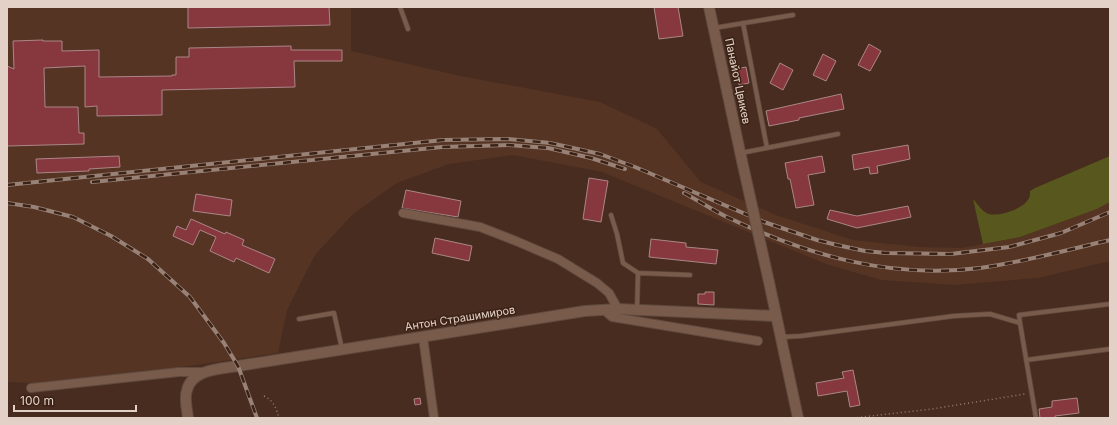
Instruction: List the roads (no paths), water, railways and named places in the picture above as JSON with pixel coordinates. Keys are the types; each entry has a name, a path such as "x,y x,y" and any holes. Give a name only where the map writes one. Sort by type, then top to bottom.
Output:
{"street":[{"name":"Панайот Цвикев","path":"709,7 798,418"},
{"path":"402,213 480,227 558,259 597,283 609,293 618,309"},
{"name":"Антон Страшимиров","path":"188,418 186,390 190,382 195,377 205,372 584,311 618,309 776,316"},
{"path":"604,310 612,317 758,341"},
{"path":"423,337 434,418"},
{"path":"31,388 171,373 205,372"}],"lane":[{"path":"400,7 408,29"},
{"path":"714,28 793,15"},
{"path":"743,23 767,148"},
{"path":"742,157 767,148 838,134"},
{"path":"611,215 617,234 623,263 638,273 690,275"},
{"path":"636,310 638,273"},
{"path":"1036,418 1019,316 1110,304"},
{"path":"299,319 334,313 342,349"},
{"path":"781,337 801,336 954,316 990,314 1020,323"},
{"path":"1026,360 1110,349"}],"railway":[{"path":"7,185 443,140 507,139 550,143 600,154 635,167 764,222 817,240 865,251 886,253 951,254 1009,247 1061,233 1110,212"},
{"path":"92,182 442,147 509,145 548,148 591,158 625,169"},
{"path":"684,193 729,218 759,232 820,253 883,267 947,271 980,268 1029,259 1110,240"},
{"path":"7,203 34,207 73,217 111,236 148,259 190,297 224,343 238,366 257,418"}]}
